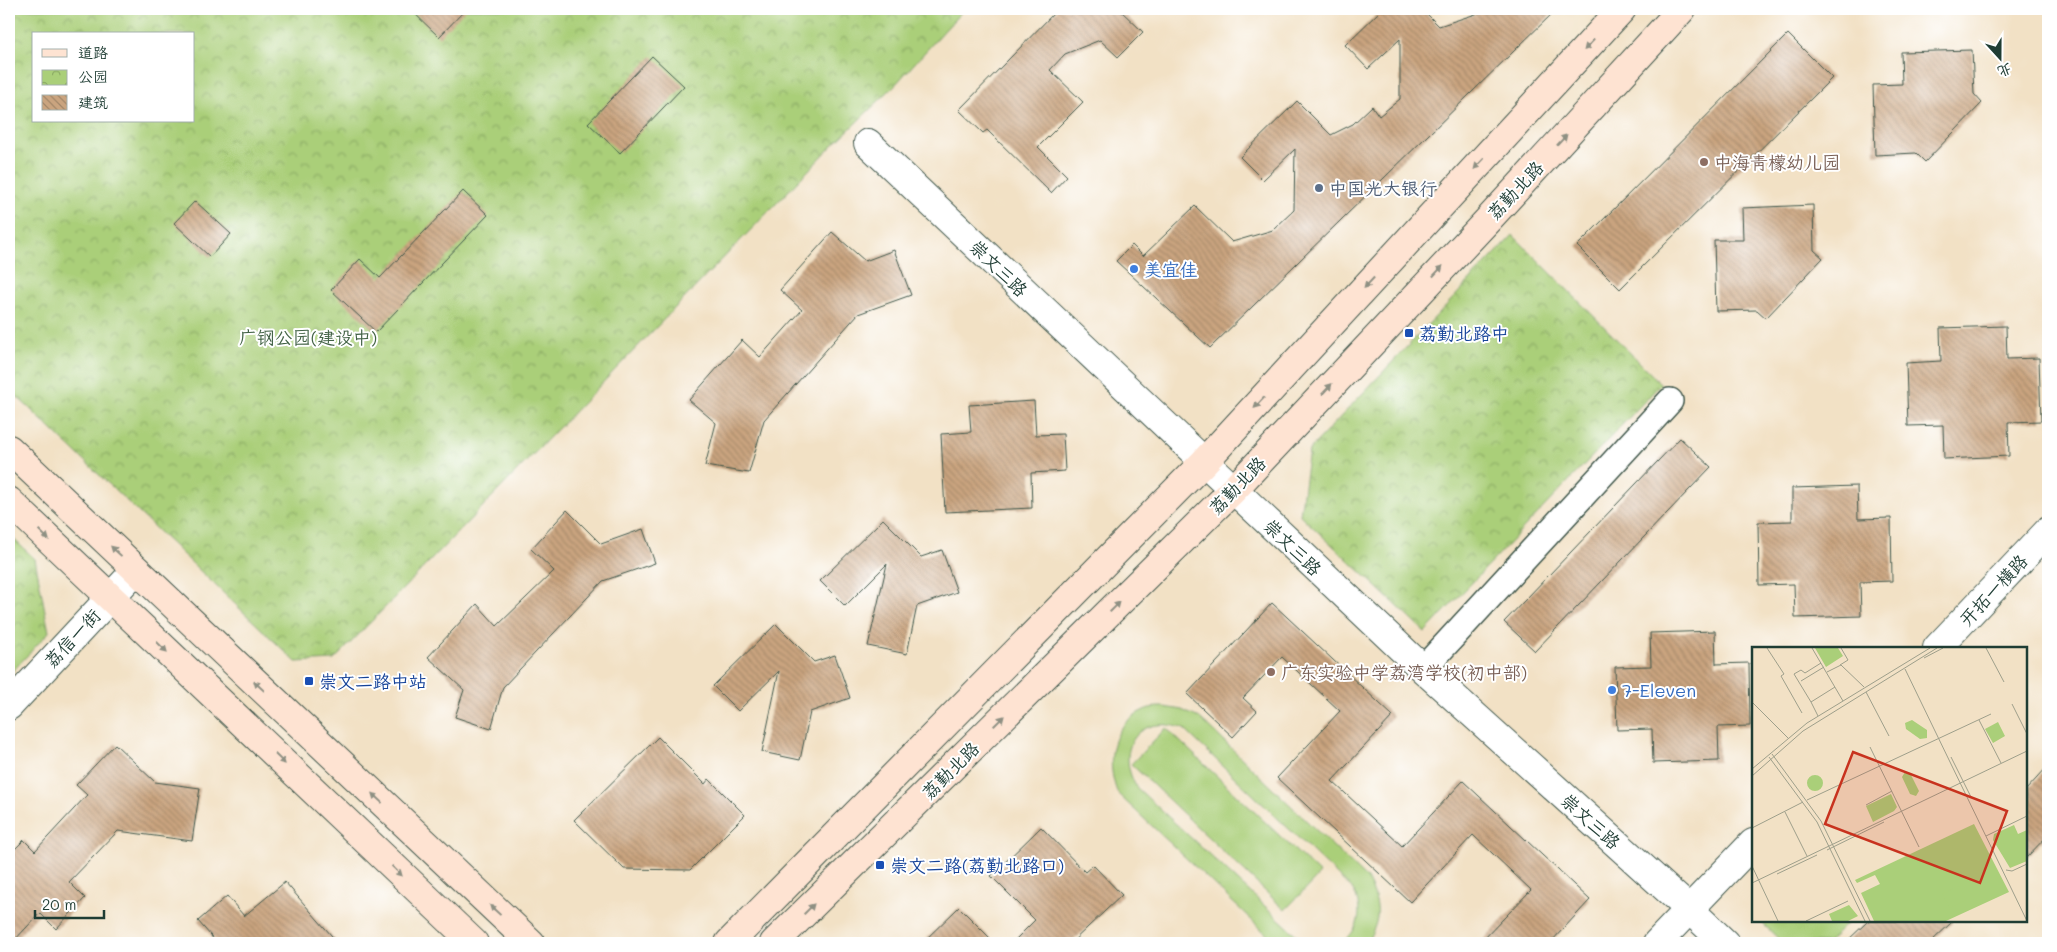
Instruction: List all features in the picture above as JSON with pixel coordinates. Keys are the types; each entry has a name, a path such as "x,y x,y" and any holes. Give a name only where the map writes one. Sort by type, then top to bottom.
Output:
{"main road":[{"name":"荔勤北路","path":"729,943 1204,462 1622,9"},
{"name":"荔勤北路","path":"774,943 1234,489 1682,9"},
{"path":"9,449 531,943"},
{"path":"9,501 474,943"}],"street":[{"name":"崇文三路","path":"868,143 1423,669 1689,908 1725,943"},
{"path":"1423,669 1670,401"},
{"name":"开拓一横路","path":"1938,647 2048,531"},
{"name":"荔信一街","path":"9,706 136,570"},
{"path":"1657,943 1752,844"}],"green space":[{"name":"广钢公园(建设中)","path":"9,9 964,9 894,86 831,147 334,660 296,662 9,389"},
{"path":"1513,235 1661,384 1425,632 1300,515 1309,450"},
{"path":"9,535 35,559 49,632 9,675"},
{"path":"1164,707 1182,710 1201,719 1367,879 1377,904 1377,919 1366,943 1341,943 1352,932 1358,920 1359,913 1354,891 1184,729 1168,725 1155,725 1143,730 1135,737 1130,747 1128,760 1130,773 1137,788 1305,943 1276,943 1118,794 1112,770 1113,746 1117,735 1124,725 1146,709"},
{"path":"1166,728 1320,874 1285,910 1131,764"},
{"path":"1761,922 1848,922 1827,943 1783,943"}],"building":[{"path":"410,9 466,9 439,37"},
{"path":"1058,9 1119,9 1143,32 1118,57 1100,40 1065,54 1050,70 1083,102 1038,147 1067,176 1051,193 987,130 983,133 959,110"},
{"path":"1382,9 1422,9 1439,26 1482,12 1484,9 1557,9 1210,348 1116,261 1132,245 1143,256 1195,206 1232,242 1273,230 1294,210 1295,149 1263,180 1240,157 1297,101 1331,135 1353,124 1372,106 1379,116 1400,99 1400,39 1368,69 1345,45"},
{"name":"中海青檬幼儿园","path":"1788,34 1832,78 1620,289 1577,246"},
{"path":"1972,50 1974,94 1982,103 1925,162 1916,153 1875,155 1873,85 1902,84 1901,52"},
{"path":"652,56 684,86 620,153 588,123"},
{"path":"463,191 488,215 376,332 331,290 360,259 380,278"},
{"path":"195,201 231,234 210,257 174,223"},
{"path":"1813,205 1814,250 1823,258 1766,318 1757,310 1716,311 1714,240 1743,240 1742,208"},
{"path":"832,232 865,261 894,250 911,295 858,314 764,420 749,473 705,466 716,423 689,400 742,340 760,357 802,310 780,290"},
{"path":"2006,326 2007,359 2039,358 2041,421 2008,422 2009,456 1944,459 1943,425 1908,426 1906,363 1941,361 1940,328"},
{"path":"1034,401 1036,435 1063,434 1065,471 1031,473 1032,508 945,512 941,434 971,432 969,405"},
{"path":"1680,438 1711,467 1535,651 1504,622"},
{"path":"1857,486 1858,519 1891,518 1892,581 1860,582 1861,616 1795,618 1794,584 1759,585 1758,522 1792,521 1792,488"},
{"path":"567,510 601,544 643,529 655,563 603,581 503,687 491,729 455,717 464,690 428,657 477,604 497,626 554,571 531,549"},
{"path":"883,519 921,557 942,550 957,592 917,606 907,654 868,646 887,564 845,606 820,581"},
{"path":"1272,603 1393,716 1332,781 1402,846 1463,781 1590,900 1550,943 1480,943 1531,890 1473,835 1410,902 1277,778 1340,711 1282,657 1243,698 1257,711 1233,737 1187,694"},
{"path":"776,624 814,662 835,655 850,698 810,712 800,760 762,752 779,671 738,711 713,686"},
{"path":"1715,631 1716,664 1749,663 1750,726 1718,727 1719,761 1653,763 1652,729 1617,730 1615,667 1651,666 1650,633"},
{"path":"658,737 705,784 709,779 745,815 690,870 624,869 574,820"},
{"path":"115,744 155,782 200,788 192,841 118,831 69,882 85,898 56,929 40,913 12,943 9,943 9,855 24,840 35,851 87,795 76,785"},
{"path":"2048,766 2048,835 2027,857 2027,789"},
{"path":"1041,827 1085,872 1093,865 1122,895 1071,943 1012,943 1035,920 991,876"},
{"path":"285,882 338,943 217,943 198,921 227,896 244,916"},
{"path":"959,907 995,943 922,943"},
{"path":"1867,922 1952,922 1930,943 1845,943"}],"place":[{"name":"中海青檬幼儿园","path":"1704,162"},
{"name":"中国光大银行","path":"1319,188"},
{"name":"美宜佳","path":"1134,269"},
{"name":"荔勤北路中","path":"1409,333"},
{"name":"广东实验中学荔湾学校(初中部)","path":"1271,672"},
{"name":"崇文二路中站","path":"309,681"},
{"name":"7-Eleven","path":"1612,690"},
{"name":"崇文二路(荔勤北路口)","path":"880,865"}]}
